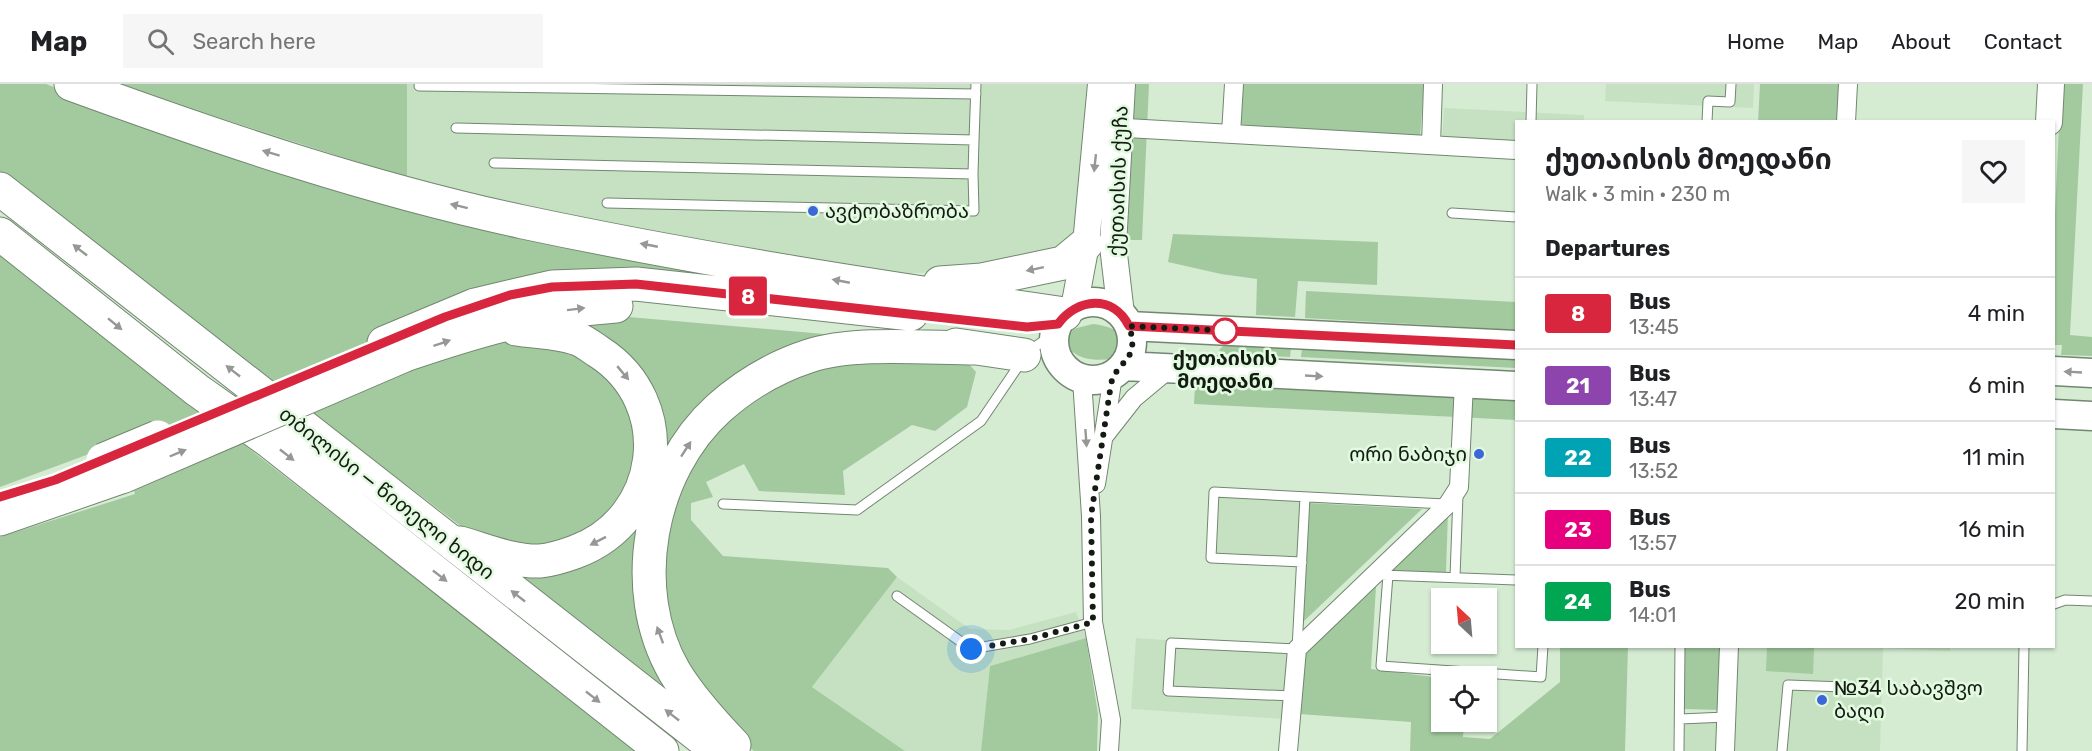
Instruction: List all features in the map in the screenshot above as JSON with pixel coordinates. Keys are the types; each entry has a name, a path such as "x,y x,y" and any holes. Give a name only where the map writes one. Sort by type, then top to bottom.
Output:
{"highway":[{"path":"71,84 203,133 419,196 523,222 874,287 1062,328"},
{"name":"თბილისი — წითელი ხიდი","path":"0,189 718,751"},
{"name":"თბილისი — წითელი ხიდი","path":"0,234 197,390 269,441 662,751"},
{"path":"874,287 982,280 1063,263 1086,244"},
{"path":"0,247 53,274"},
{"path":"0,519 395,349 476,305 510,295 552,287 624,285 1027,327 1062,328"},
{"path":"395,349 572,309 629,304 713,310 1024,356"},
{"path":"445,539 522,560 558,558 608,536 627,516 643,490 650,468 651,442 641,400 628,378 613,361 576,338 494,326"},
{"path":"740,751 714,724 674,671 658,631 650,602 648,572 653,524 662,495 678,463 717,410 746,386 772,370 801,359 844,349 976,348"},
{"path":"0,497 55,480 114,468"}],"main road":[{"path":"1024,356 1098,302 1125,320 1515,345"},
{"path":"1118,371 1132,347 1125,320"},
{"path":"1062,328 1072,375 1082,379 1098,381 1118,371 1170,368 1515,386"},
{"path":"2055,371 2092,373"},
{"path":"2055,414 2092,416"}],"street":[{"name":"ქუთაისის ქუჩა","path":"1101,84 1109,128 1113,246 1125,320"},
{"name":"ქუთაისის ქუჩა","path":"1062,328 1086,244 1109,128 1122,84"},
{"path":"1231,134 1234,84"},
{"path":"1431,146 1433,84"},
{"path":"1846,120 1848,84"},
{"path":"2046,84 2049,120"},
{"path":"1109,128 1515,150"},
{"path":"1104,437 1134,398 1170,368"},
{"path":"1091,516 1118,371"},
{"path":"1082,379 1091,516 1093,622 1111,720 1109,751"},
{"path":"1288,751 1297,649 1381,575 1448,504 1459,487 1464,383"},
{"path":"1725,751 1729,648"}],"lane":[{"path":"1532,84 1532,120"},
{"path":"1707,120 1708,101 1731,102 1731,84"},
{"path":"419,86 976,89 974,211 607,203"},
{"path":"456,128 974,140"},
{"path":"494,163 973,174"},
{"path":"1452,213 1515,217"},
{"path":"723,504 857,510 981,421 1024,356"},
{"path":"1455,577 1459,487"},
{"path":"1302,562 1211,558 1214,492 1448,504"},
{"path":"1293,696 1168,691 1171,643 1297,649 1305,497"},
{"path":"1515,580 1381,575 1382,666 1541,677 1543,648"},
{"path":"897,596 971,649 1030,639 1093,622"},
{"path":"2055,604 2065,600 2092,601"},
{"path":"1679,751 1680,648"},
{"path":"2022,751 2024,648"},
{"path":"1782,751 1788,685 1873,688"},
{"path":"1680,719 1726,717"}],"shaded area":[{"path":"0,84 46,84 261,167 818,294 640,277 417,368 504,342 539,338 552,340 570,349 624,384 640,446 622,508 549,553 479,540 0,176"},
{"path":"113,84 407,84 407,178"},
{"name":"ავტობაზრობა","path":"407,84 1087,84 1079,245 1036,262 887,276 683,244 407,178"},
{"path":"1134,84 1149,84 1142,240 1127,240"},
{"path":"1238,84 1424,84 1420,137 1236,126"},
{"path":"1606,84 1754,84 1753,108 1605,101"},
{"path":"1760,84 1842,84 1840,120 1758,120"},
{"path":"2061,84 2083,84 2070,335 2092,337 2092,356 2061,355 2062,345 2055,345 2055,213"},
{"path":"1444,108 1584,115 1584,120 1515,120 1515,144 1442,140"},
{"path":"1173,234 1378,242 1377,285 1298,281 1295,317 1256,315 1257,279 1221,274 1168,262"},
{"path":"0,255 638,751 0,751 0,537 135,494 116,444 0,487"},
{"path":"1306,291 1515,302 1515,330 1305,318"},
{"path":"606,315 847,336 718,397 645,540 693,716 503,566 603,550 659,414 547,325"},
{"path":"1093,324 1118,332 1124,342 1120,356 1102,360 1082,357 1074,353 1069,347 1068,339 1073,329"},
{"path":"1224,345 1291,348 1290,357 1223,354 1219,350"},
{"path":"1302,348 1515,359 1515,368 1301,357"},
{"path":"834,360 967,362 976,372 967,407 935,431 912,425 843,471 845,495 759,491 744,464 706,482 713,497 691,503 691,520 723,556 888,568 897,577 812,687 905,751 754,751 735,736 684,664 665,612 661,554 672,504 699,453 729,414 781,379"},
{"path":"1195,385 1515,401 1515,420 1194,404"},
{"path":"1217,495 1302,499 1299,560 1214,556"},
{"path":"1309,503 1422,509 1302,623"},
{"path":"1448,511 1446,573 1385,571"},
{"path":"897,577 970,629 1009,630 1076,612 1086,638 990,666 981,751 905,751 812,687"},
{"path":"1363,587 1376,587 1371,669 1431,677 1431,732 1463,732 1463,737 1490,739 1560,682 1560,648 1628,648 1625,751 1410,751 1411,722 1299,714 1304,647"},
{"path":"1086,638 1098,714 1097,751 981,751 990,666"},
{"path":"1136,638 1289,648 1284,719 1131,709"},
{"path":"1684,648 1724,648 1723,710 1683,709"},
{"name":"№34 საბავშვო ბაღი","path":"1734,648 1883,648 1880,751 1733,751"},
{"path":"1767,648 1814,648 1813,674 1766,671"},
{"name":"№34 საბავშვო ბაღი","path":"1883,648 1950,648 1950,651"},
{"path":"1726,717 1725,751 1679,751 1680,719"}],"bus line":[{"name":"8","path":"0,497 55,480 476,305 510,295 552,287 636,284 1027,327 1058,324 1065,314 1081,304 1098,302 1114,308 1126,319 1129,326 1515,345"}],"place":[{"name":"ავტობაზრობა","path":"813,211"},
{"name":"ქუთაისის მოედანი","path":"1225,331"},
{"name":"ორი ნაბიჯი","path":"1479,454"},
{"name":"№34 საბავშვო ბაღი","path":"1822,700"}],"route":[{"path":"971,649 1030,639 1093,622 1091,516 1111,384 1113,376 1129,358 1132,347 1129,326 1233,331 1225,331"}]}
